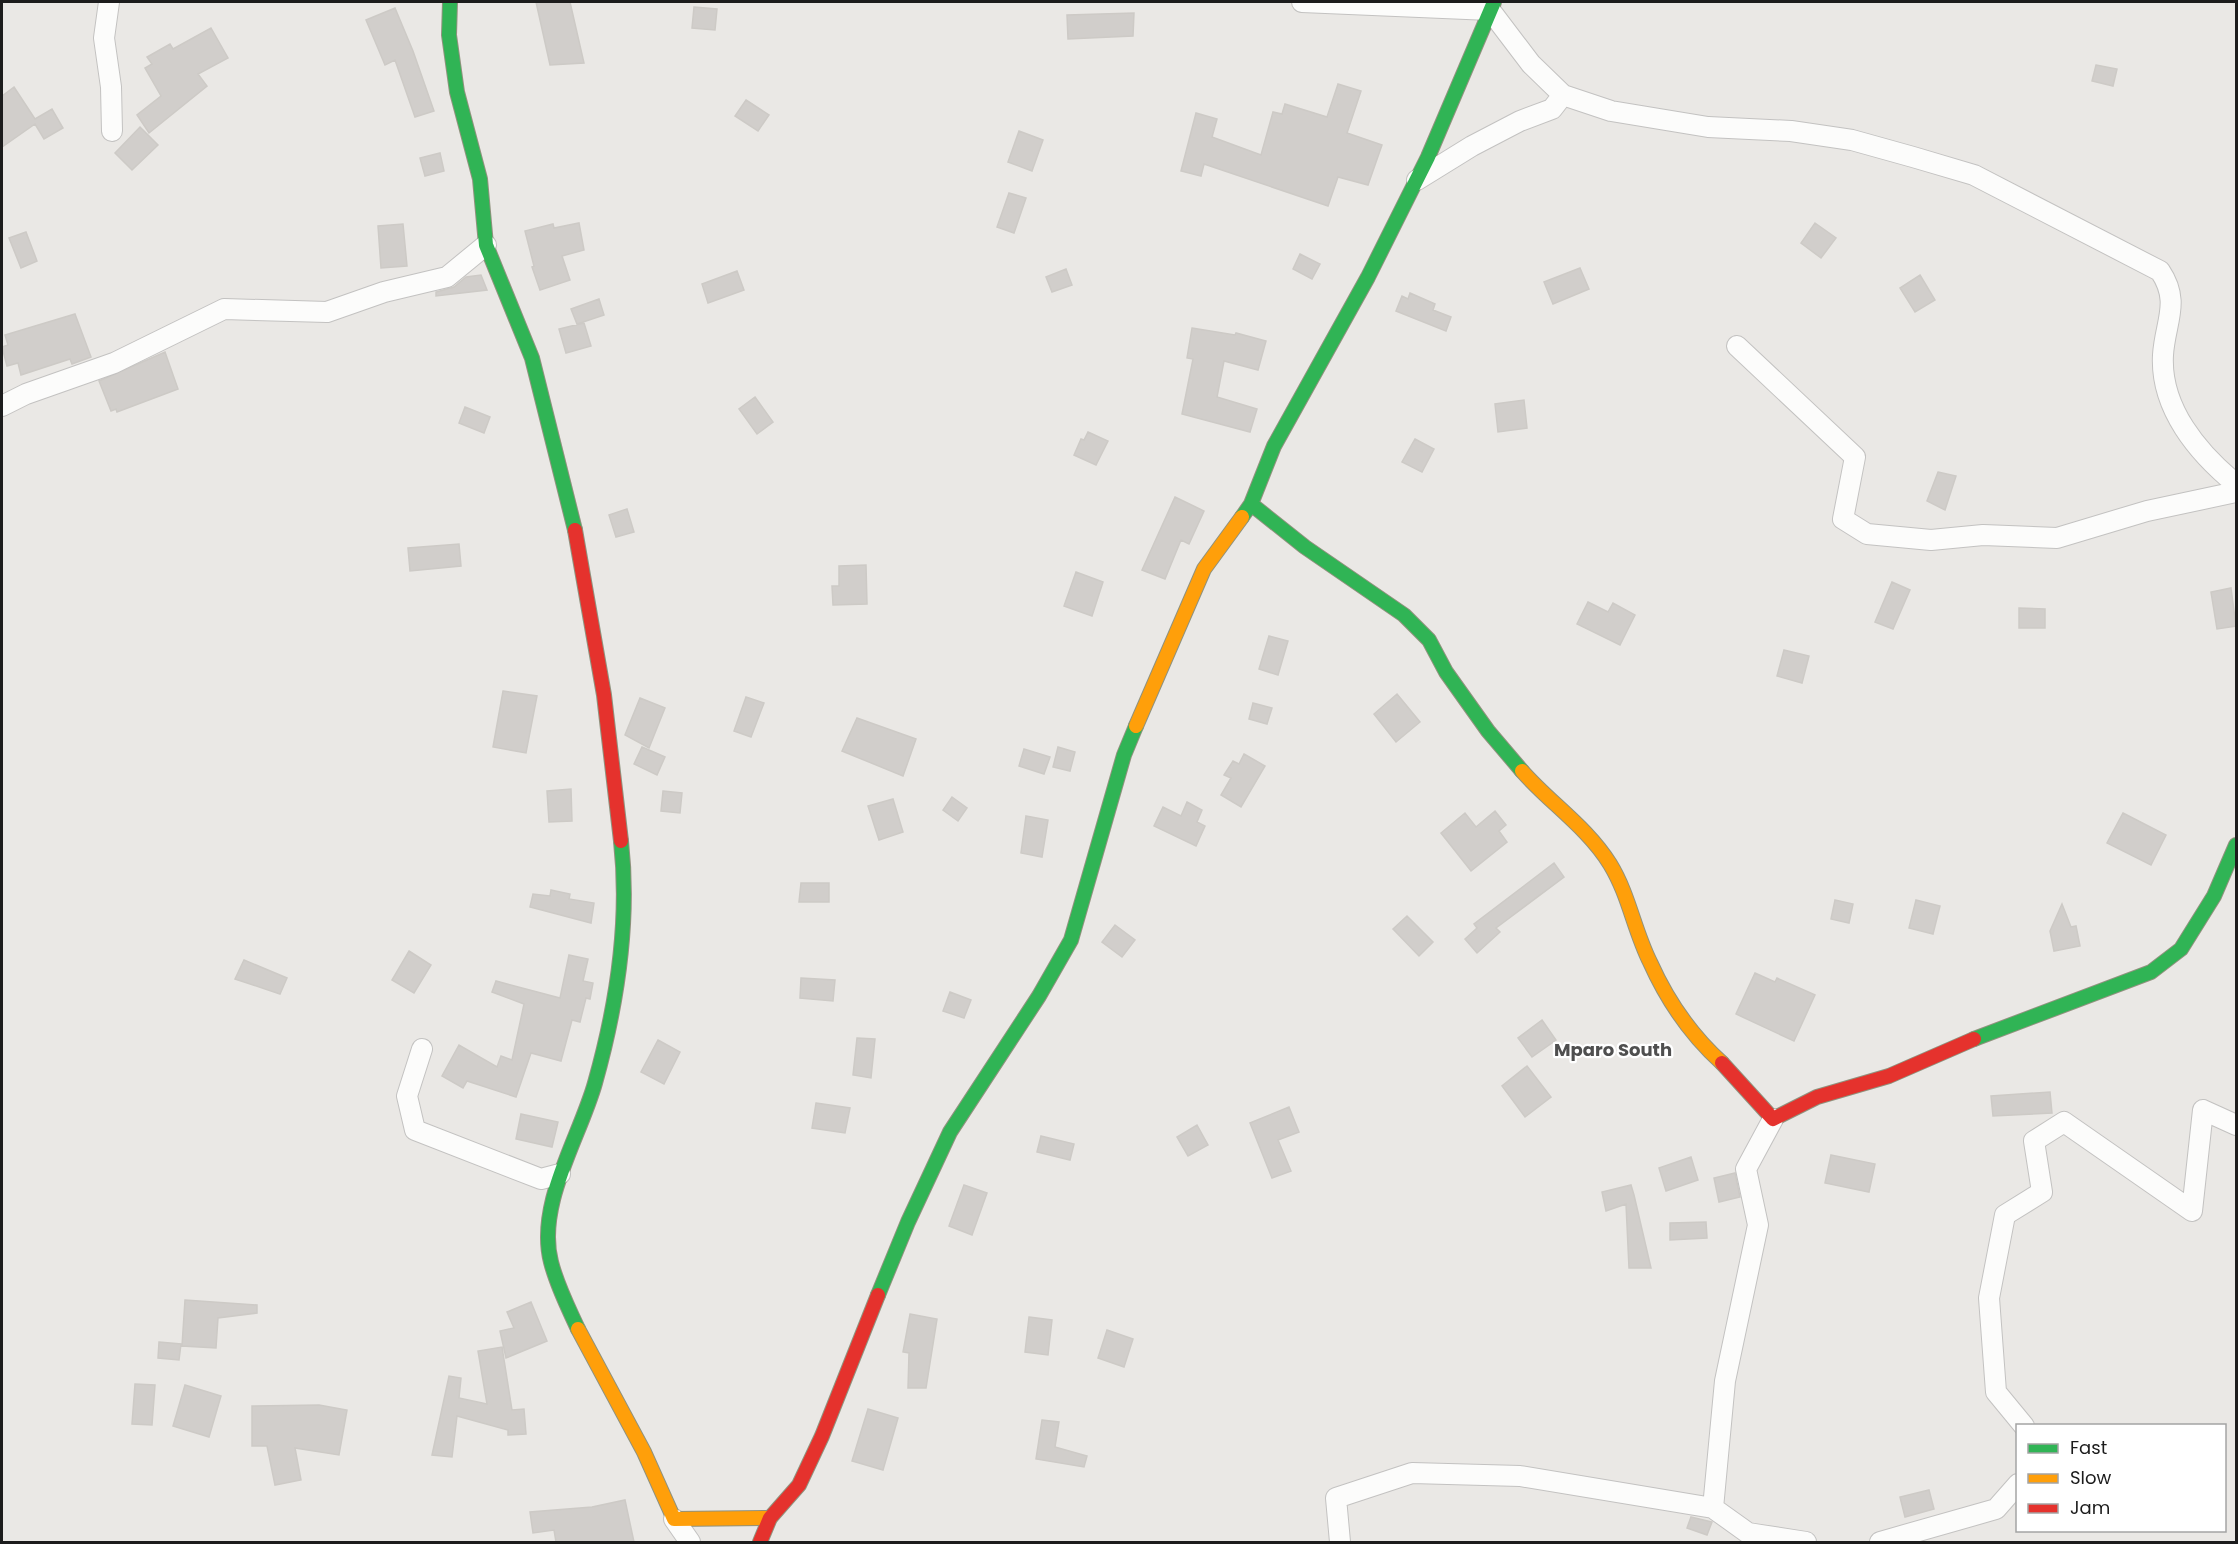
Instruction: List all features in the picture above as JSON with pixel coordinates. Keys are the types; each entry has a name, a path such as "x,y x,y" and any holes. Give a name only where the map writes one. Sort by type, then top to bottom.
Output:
{"street":[{"path":"109,2 104,38 111,87 112,131"},
{"path":"450,2 448,35 457,92 480,179 486,245 532,358 571,507 577,556 604,696 624,861 620,975 595,1085 560,1174 549,1228 550,1260 561,1294 596,1365 644,1452 674,1519 690,1542"},
{"path":"1302,2 1492,6"},
{"path":"1492,6 1532,64 1563,95 1622,113 1708,127 1791,131 1852,140 1913,157 1974,175 2146,262 2160,271 2172,295 2163,358 2172,403 2189,437 2214,466 2236,484"},
{"path":"760,1542 770,1518 799,1485 822,1436 908,1222 950,1132 1039,996 1071,940 1124,755 1204,569 1251,504 1274,446 1368,277 1417,180 1492,6"},
{"path":"1417,180 1520,121 1552,109 1563,95"},
{"path":"2,406 26,394 114,363 224,309 327,312 384,292 447,277 486,245"},
{"path":"1737,346 1855,457 1843,519 1867,534 1931,540 1983,535 2057,538 2147,511 2236,492"},
{"path":"1251,504 1305,547 1404,615 1429,640 1446,672 1488,731 1536,787 1578,824 1609,862 1626,892 1649,961 1672,1002 1699,1042 1737,1076 1773,1119"},
{"path":"1713,1508 1725,1381 1758,1225 1746,1168 1773,1119 1817,1097 1889,1076 1996,1029 2151,972 2181,949 2214,896 2236,845"},
{"path":"422,1049 407,1096 415,1130 541,1179 560,1174"},
{"path":"2023,1424 1996,1392 1989,1298 2005,1215 2042,1192 2034,1141 2064,1122 2192,1211 2203,1110 2236,1125"},
{"path":"1340,1542 1336,1498 1412,1473 1520,1476 1713,1508 1748,1533 1806,1542"},
{"path":"1880,1542 1996,1509 2016,1486"},
{"path":"674,1519 770,1518"}],"building":[{"path":"536,2 570,2 584,63 550,65"},
{"path":"694,7 717,9 715,30 692,28"},
{"path":"395,8 434,111 415,117 395,60 385,65 366,20"},
{"path":"1134,13 1133,36 1068,39 1067,15"},
{"path":"211,28 228,58 198,74 207,86 149,133 137,115 161,96 145,68 152,64 147,57 170,44 173,49"},
{"path":"2096,65 2117,69 2113,86 2092,81"},
{"path":"1338,84 1361,91 1347,133 1382,145 1368,185 1338,177 1328,206 1204,164 1201,176 1181,171 1196,113 1217,119 1212,137 1261,155 1273,112 1282,114 1285,104 1327,117"},
{"path":"14,87 35,119 52,109 63,128 44,139 35,124 2,147 2,96"},
{"path":"746,100 769,115 758,131 735,116"},
{"path":"140,127 158,145 132,170 115,153"},
{"path":"1019,131 1043,140 1032,171 1008,162"},
{"path":"440,153 444,171 425,176 420,158"},
{"path":"1009,193 1026,198 1014,233 997,227"},
{"path":"579,223 584,250 562,256 570,280 540,290 532,267 534,266 525,231 553,224 554,228"},
{"path":"1815,223 1836,238 1821,258 1801,243"},
{"path":"403,224 407,266 381,268 378,226"},
{"path":"26,232 37,261 21,268 9,238"},
{"path":"1300,254 1320,264 1312,279 1293,269"},
{"path":"1580,268 1589,289 1553,304 1544,282"},
{"path":"1066,269 1072,285 1052,292 1046,277"},
{"path":"737,271 744,290 708,303 702,284"},
{"path":"481,275 487,290 436,296 436,292 454,287 466,277"},
{"path":"1920,275 1935,300 1915,312 1900,288"},
{"path":"1410,293 1435,304 1433,310 1451,317 1446,331 1396,311 1402,296 1408,299"},
{"path":"599,299 604,315 577,324 571,309"},
{"path":"75,314 91,357 72,364 70,359 21,375 18,363 7,366 2,347 8,345 5,335"},
{"path":"584,323 591,346 566,353 559,329"},
{"path":"1192,328 1235,335 1236,333 1266,341 1258,370 1224,361 1217,397 1257,409 1250,432 1182,414 1193,359 1187,358"},
{"path":"165,352 178,389 117,412 116,409 111,411 99,381"},
{"path":"755,397 773,422 757,434 739,409"},
{"path":"1524,400 1527,428 1498,432 1495,404"},
{"path":"465,407 490,417 484,433 459,423"},
{"path":"1088,432 1108,441 1096,465 1074,455 1081,439 1084,440"},
{"path":"1415,439 1434,449 1422,472 1402,462"},
{"path":"1938,472 1956,476 1945,510 1927,501"},
{"path":"1175,497 1204,511 1189,544 1181,540 1165,579 1142,570"},
{"path":"627,509 634,532 616,537 609,515"},
{"path":"459,544 461,566 410,571 408,548"},
{"path":"866,565 867,604 833,605 832,586 839,586 839,566"},
{"path":"1076,572 1103,582 1092,616 1064,606"},
{"path":"1892,582 1910,590 1893,629 1875,622"},
{"path":"2231,588 2236,626 2217,629 2211,592"},
{"path":"1588,602 1608,612 1613,603 1635,615 1620,645 1577,624"},
{"path":"2019,608 2045,609 2045,628 2019,628"},
{"path":"1269,636 1288,641 1278,675 1259,669"},
{"path":"1784,650 1809,656 1802,683 1777,676"},
{"path":"503,691 537,696 526,753 493,747"},
{"path":"1397,694 1420,722 1396,742 1374,714"},
{"path":"746,697 764,703 751,737 734,731"},
{"path":"640,698 665,708 649,748 625,735"},
{"path":"1253,703 1272,708 1267,724 1249,719"},
{"path":"857,718 916,739 903,776 842,751"},
{"path":"642,747 665,757 657,775 634,764"},
{"path":"1058,747 1075,752 1070,771 1053,767"},
{"path":"1024,749 1050,757 1044,774 1019,766"},
{"path":"1244,754 1265,766 1241,807 1221,795 1231,778 1224,775 1233,761 1239,764"},
{"path":"571,789 572,821 549,822 547,791"},
{"path":"663,791 682,793 680,813 661,811"},
{"path":"952,797 967,808 958,821 943,810"},
{"path":"893,799 903,832 879,840 868,806"},
{"path":"1187,802 1202,810 1197,822 1205,826 1196,846 1154,826 1163,807 1181,816"},
{"path":"1495,811 1506,825 1499,831 1507,842 1471,871 1441,833 1465,813 1476,827"},
{"path":"2123,813 2166,835 2151,865 2107,843"},
{"path":"1026,816 1048,820 1042,857 1021,853"},
{"path":"1554,863 1564,877 1496,928 1500,932 1477,953 1465,939 1477,928 1474,924"},
{"path":"801,883 829,883 829,902 799,902"},
{"path":"551,890 570,894 569,899 594,903 591,923 530,907 533,894 550,896"},
{"path":"1835,900 1853,904 1849,923 1831,919"},
{"path":"1916,900 1940,906 1933,934 1909,928"},
{"path":"2062,904 2071,927 2076,926 2080,946 2054,951 2050,931"},
{"path":"1407,916 1433,942 1419,956 1393,929"},
{"path":"1115,925 1135,940 1122,957 1102,942"},
{"path":"409,951 431,965 414,993 392,980"},
{"path":"569,955 588,959 583,981 593,983 590,999 586,998 580,1022 572,1020 561,1061 531,1053 516,1097 467,1081 463,1088 442,1076 459,1045 497,1067 501,1056 512,1060 524,1004 492,992 496,981 560,998"},
{"path":"244,960 287,978 280,994 235,979"},
{"path":"1755,973 1775,982 1777,978 1815,995 1794,1041 1736,1014"},
{"path":"801,978 835,980 833,1001 800,998"},
{"path":"950,992 971,1000 964,1018 943,1011"},
{"path":"1542,1020 1556,1040 1532,1057 1518,1038"},
{"path":"857,1038 875,1039 871,1078 853,1075"},
{"path":"658,1040 680,1052 664,1084 641,1072"},
{"path":"1527,1066 1551,1097 1525,1117 1502,1086"},
{"path":"2050,1092 2052,1113 1993,1116 1991,1096"},
{"path":"816,1103 850,1108 845,1133 812,1128"},
{"path":"1289,1107 1299,1132 1278,1140 1291,1171 1272,1178 1250,1123"},
{"path":"521,1114 558,1122 552,1147 516,1139"},
{"path":"1197,1125 1208,1145 1188,1156 1177,1137"},
{"path":"1041,1136 1074,1144 1070,1160 1037,1152"},
{"path":"1831,1155 1875,1164 1869,1192 1825,1183"},
{"path":"1691,1157 1698,1180 1666,1191 1659,1168"},
{"path":"1735,1173 1740,1197 1719,1202 1714,1178"},
{"path":"964,1185 987,1193 972,1235 949,1226"},
{"path":"1631,1185 1651,1268 1629,1268 1626,1204 1606,1211 1602,1192"},
{"path":"1706,1222 1707,1238 1670,1240 1670,1223"},
{"path":"185,1300 257,1305 257,1313 218,1318 216,1348 182,1346"},
{"path":"531,1302 547,1341 506,1358 500,1331 514,1328 507,1312"},
{"path":"910,1314 937,1319 926,1388 908,1388 909,1353 903,1352"},
{"path":"1029,1317 1052,1320 1048,1355 1025,1352"},
{"path":"1107,1330 1133,1339 1124,1367 1098,1358"},
{"path":"159,1342 181,1344 179,1360 158,1358"},
{"path":"502,1347 512,1410 524,1409 526,1434 508,1435 508,1430 457,1416 452,1457 432,1455 449,1376 461,1378 459,1398 487,1404 478,1351"},
{"path":"135,1384 155,1385 152,1425 132,1424"},
{"path":"185,1385 221,1396 209,1437 173,1426"},
{"path":"319,1405 347,1410 339,1455 295,1448 301,1480 275,1485 267,1446 252,1446 252,1406"},
{"path":"868,1409 898,1418 883,1470 852,1461"},
{"path":"1042,1420 1059,1422 1055,1447 1087,1456 1084,1467 1036,1459"},
{"path":"1929,1490 1934,1509 1905,1517 1900,1497"},
{"path":"625,1500 634,1542 556,1542 554,1530 533,1533 530,1512 592,1507"},
{"path":"1691,1517 1712,1522 1707,1535 1687,1528"}],"traffic: fast":[{"path":"450,2 449,35 457,92 480,179 486,245 532,358 575,530"},
{"path":"1242,517 1251,504 1274,446 1368,277 1428,157 1494,2"},
{"path":"1251,504 1305,547 1404,615 1429,640 1446,672 1488,731 1522,771"},
{"path":"878,1295 908,1222 950,1132 1039,996 1071,940 1124,755 1136,726"},
{"path":"578,1329 551,1262 548,1240 549,1217 554,1194 595,1083 610,1024 623,933 621,841"},
{"path":"1974,1039 2151,972 2181,949 2214,896 2236,845"}],"traffic: slow":[{"path":"1136,726 1204,569 1242,517"},
{"path":"1522,771 1590,838 1610,864 1622,888 1644,950 1664,990 1690,1029 1722,1063"},
{"path":"578,1329 644,1452 674,1519 770,1518"}],"traffic: jam":[{"path":"575,530 604,695 621,841"},
{"path":"1722,1063 1773,1119 1817,1097 1889,1076 1974,1039"},
{"path":"760,1542 770,1518 799,1485 822,1436 878,1295"}],"district":[{"name":"Mparo South","path":"1613,1050"}]}
